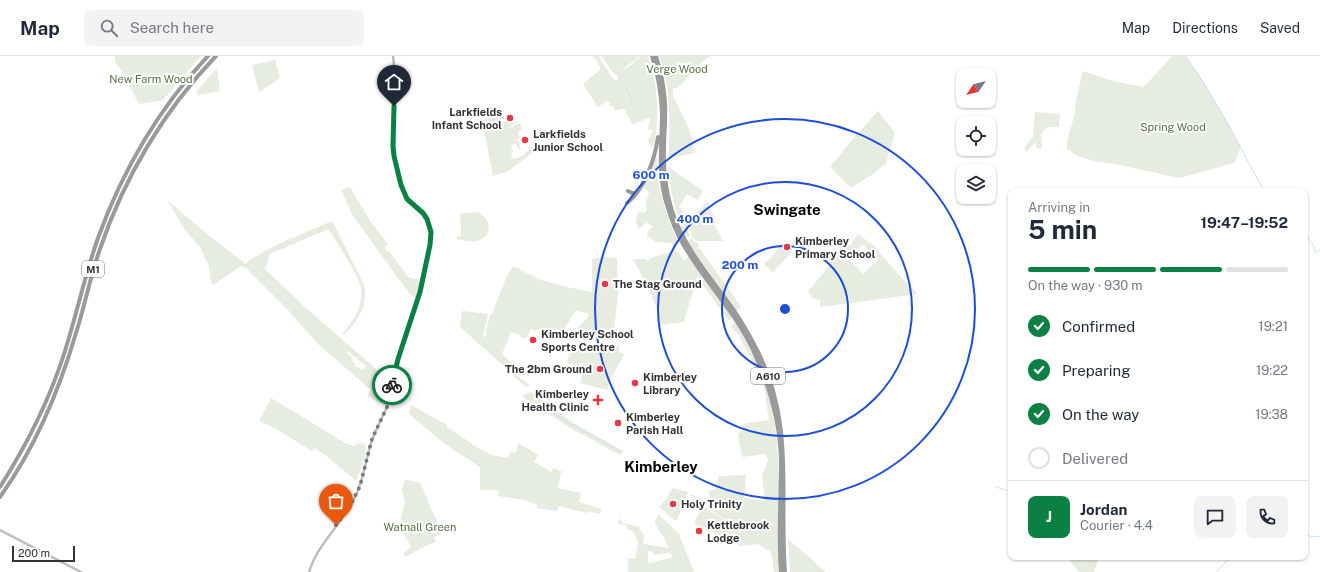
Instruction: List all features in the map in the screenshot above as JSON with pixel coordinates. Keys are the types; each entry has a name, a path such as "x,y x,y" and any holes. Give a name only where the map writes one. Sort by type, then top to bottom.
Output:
{"highway":[{"name":"M1","path":"0,487 19,457 31,434 54,383 68,344 94,249 114,200 133,161 157,121 178,92 208,56"},
{"name":"M1","path":"0,497 29,450 56,392 77,332 92,272 124,189 144,152 166,118 187,90 216,56"},
{"name":"A610","path":"652,56 660,91 661,177 666,203 673,224 686,250 745,334 760,366 772,399 777,424 780,460 781,572"},
{"name":"A610","path":"656,56 665,97 664,168 666,186 672,210 688,246 740,319 756,348 770,380 778,407 784,454 783,536 785,572"},
{"path":"628,202 636,193 650,166 656,148 661,120"},
{"path":"628,190 632,193 636,193"}],"main road":[{"path":"309,572 319,550 350,506 360,486 372,439 387,407 398,359 419,297 430,245 431,232 427,219 423,213 407,199 394,156 393,126 395,78 393,56"},
{"path":"0,530 81,572"}],"green space":[{"name":"New Farm Wood","path":"115,56 201,56 163,100 139,104 115,62"},
{"path":"593,56 598,56 615,80 618,79 618,76 613,73 602,56 637,56 638,58 620,71 635,62 639,58 638,56 648,56 654,78 657,100 657,122 654,145 652,146 648,142 653,130 648,129 651,121 650,118 632,124 624,109 615,111 614,107 609,105 611,103 602,98 607,101 598,107 583,84 600,70 599,64"},
{"name":"Verge Wood","path":"659,56 710,56 703,61 678,88 673,88 673,95 690,131 695,153 669,158 668,93"},
{"name":"Spring Wood","path":"1172,56 1186,56 1222,112 1241,147 1234,163 1179,178 1094,161 1078,156 1067,149 1067,141 1075,113 1076,100 1083,71 1113,81 1144,87"},
{"path":"275,60 280,78 259,92 252,65"},
{"name":"New Farm Wood","path":"217,68 220,91 198,95 196,92"},
{"path":"878,111 895,133 886,163 873,174 851,188 830,167"},
{"path":"1035,112 1060,114 1059,127 1047,127 1041,134 1042,147 1040,149 1037,148 1035,143 1026,152 1024,148 1033,137"},
{"path":"498,113 503,115 504,119 497,122 498,124 508,121 509,124 518,121 510,126 511,127 520,123 522,130 518,132 520,138 515,140 519,140 520,149 523,147 524,148 519,150 516,144 511,145 513,159 525,155 525,153 529,150 528,147 532,146 535,151 508,171 493,176 482,120 490,118"},
{"path":"655,157 657,157 658,177 663,200 678,242 674,246 672,243 656,242 647,236 648,231 653,227 648,223 644,224 639,229 636,224 638,212 645,213 647,209 646,202 649,193 642,186"},
{"path":"668,167 703,191 698,200 687,194 679,207 684,213 690,236 686,238 674,203"},
{"path":"350,187 370,221 388,244 385,246 387,252 389,251 408,277 420,281 416,298 410,294 403,285 352,214 341,190"},
{"path":"167,200 207,234 246,264 248,261 278,244 332,221 364,284 365,291 364,305 361,312 354,324 344,335 343,334 357,313 361,297 361,289 357,276 328,229 270,254 265,269 306,308 375,368 390,384 385,405 378,387 373,381 383,404 367,396 371,390 318,344 288,310 246,268 241,266 213,285 211,282 209,266 200,247 185,230","holes":["345,351 349,352 366,366 362,370 355,366 352,361 353,359"]},
{"path":"708,202 714,216 714,224 723,241 696,241 691,231 691,218 694,214 704,208 702,205"},
{"path":"477,212 485,217 487,221 487,234 484,238 477,241 457,239 457,237 461,236 460,213"},
{"path":"858,234 874,246 898,274 918,294 820,307 820,300 813,299 808,291 831,262 843,241 850,246","holes":["863,244 878,260 863,274 848,258"]},
{"path":"692,238 698,243 698,246 741,307 737,311 695,253 688,241"},
{"path":"782,243 790,246 788,248 792,252 773,272 764,264 771,258"},
{"path":"672,251 673,253 677,251 684,261 688,257 732,317 729,321 697,277 684,322 660,325 658,312 650,291 633,259 646,259 647,261 651,258"},
{"path":"604,257 617,258 618,294 614,331 598,331 578,328 589,316 587,315 588,313 576,310 562,332 551,340 545,340 547,334 538,329 536,331 530,329 527,338 526,337 525,339 521,337 521,335 511,332 502,354 512,362 511,367 518,372 517,376 529,385 526,387 460,327 462,311 488,314 483,337 487,336 486,332 490,314 492,314 506,278 513,266 541,280 592,292 592,259"},
{"path":"735,322 759,367 769,396 774,418 778,462 780,572 774,572 771,552 758,544 741,546 694,524 700,511 690,505 693,497 690,496 691,494 703,500 707,509 745,532 709,509 714,508 708,491 715,489 719,476 746,475 744,498 765,501 762,476 768,460 766,454 742,457 738,435 746,423 769,420 764,387 738,334 732,329 732,325"},
{"name":"The 2bm Ground","path":"570,344 595,348 597,344 619,346 619,352 624,355 612,376 607,390 580,383 584,367 582,367 583,363 579,366 567,363 569,356 568,353 570,357 572,357 569,352"},
{"path":"531,392 550,404 551,407 572,422 623,451 620,455 572,429 522,396"},
{"path":"271,398 347,444 354,446 359,443 364,444 365,456 356,481 324,454 314,448 312,451 273,427 259,421"},
{"path":"411,405 447,425 447,427 491,455 508,458 510,452 516,453 518,443 538,455 534,462 551,472 554,468 563,471 561,472 558,488 581,493 579,502 602,509 599,514 588,511 587,513 559,506 557,511 537,508 537,505 524,500 498,496 499,490 480,490 480,467 445,444 409,414"},
{"name":"Watnall Green","path":"404,481 418,482 422,486 443,533 434,537 436,542 421,548 406,557 403,553 411,547 402,530 401,517 405,503 402,490"},
{"path":"672,488 688,492 677,520 674,520 659,507 667,499"},
{"path":"658,514 679,534 694,572 628,572 628,558 635,559 638,543 634,532 628,529 626,525 618,524 619,518 623,523 640,527 639,529 644,535 643,544 669,548 655,522","holes":["648,551 652,551 655,555 670,553 673,557 648,563"]},
{"path":"788,539 826,572 790,572"},
{"path":"1069,560 1098,560 1094,572 1079,572"}],"waterway":[{"path":"1185,56 1217,105 1262,188"},
{"path":"623,85 629,93 632,102"},
{"path":"1308,238 1314,247 1315,253 1320,249"},
{"path":"554,412 565,421 622,452"},
{"path":"996,487 1008,491"},
{"path":"1308,535 1312,537 1320,536"},
{"path":"1216,572 1228,560"}],"way so far":[{"path":"336,525 350,506 360,486 372,439 387,407 392,385"}],"place":[{"name":"Larkfields Infant School","path":"510,118"},
{"name":"Larkfields Junior School","path":"525,140"},
{"name":"Kimberley Primary School","path":"787,247"},
{"name":"The Stag Ground","path":"605,284"},
{"name":"Kimberley School Sports Centre","path":"533,340"},
{"name":"The 2bm Ground","path":"600,369"},
{"name":"Kimberley Library","path":"635,383"},
{"name":"Kimberley Health Clinic","path":"598,400"},
{"name":"Kimberley Parish Hall","path":"618,423"},
{"name":"Holy Trinity","path":"673,504"},
{"name":"Kettlebrook Lodge","path":"699,531"}],"district":[{"name":"Swingate","path":"787,210"},
{"name":"Kimberley","path":"661,467"}],"route":[{"path":"392,385 398,359 415,311 426,269 431,232 430,224 427,219 423,213 407,199 401,185 393,146 394,106"}]}
